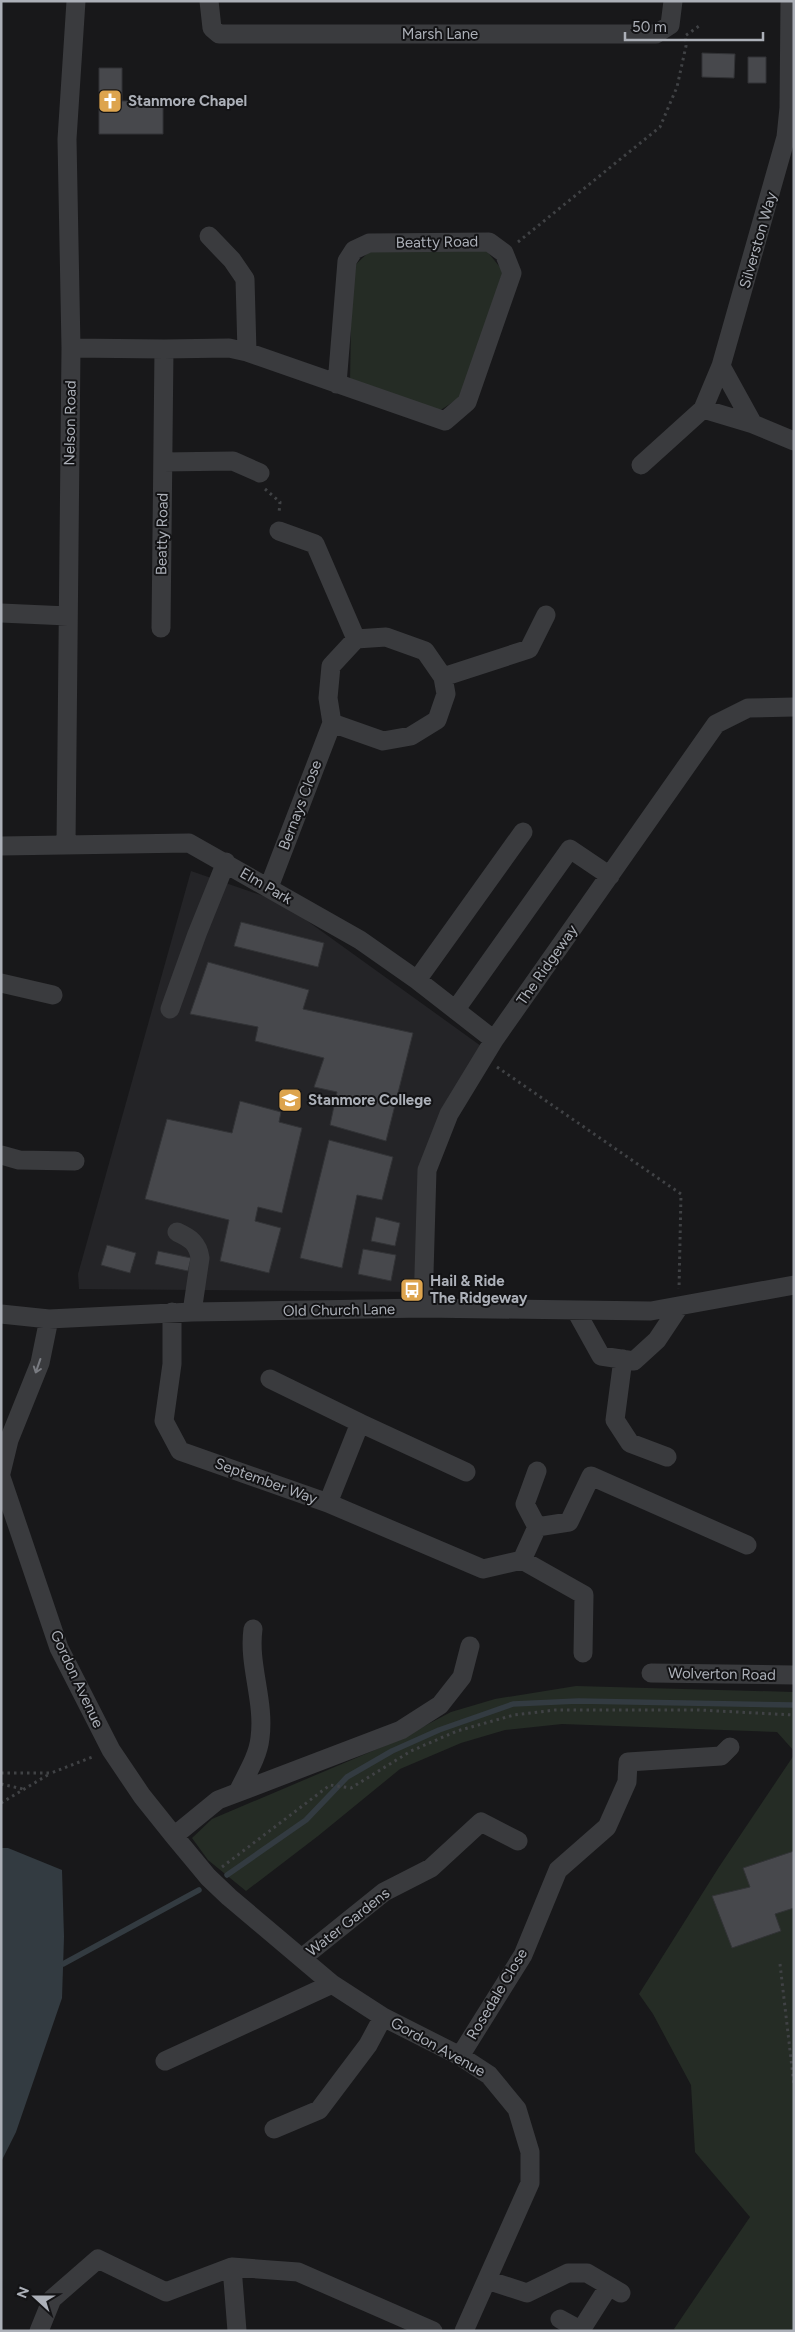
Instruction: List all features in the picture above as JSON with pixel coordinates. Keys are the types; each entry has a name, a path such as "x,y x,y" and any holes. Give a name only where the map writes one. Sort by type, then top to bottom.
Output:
{"street":[{"name":"Nelson Road","path":"66,845 70,348 67,139 76,1"},
{"name":"Marsh Lane","path":"209,1 212,28 219,34 656,34 670,25 673,1"},
{"name":"Silverston Way","path":"703,409 721,366 786,137 789,108 790,1"},
{"path":"208,236 232,260 245,279 247,352"},
{"name":"Beatty Road","path":"338,384 347,261 354,250 369,243 489,242 504,254"},
{"path":"70,348 229,348 247,352 445,421 467,402 477,375 512,273 504,254"},
{"name":"Beatty Road","path":"160,628 164,349"},
{"path":"721,366 753,424"},
{"path":"641,465 703,409 753,424 794,441"},
{"path":"163,462 233,461 260,472"},
{"path":"279,531 315,544 356,639"},
{"path":"1,613 68,616"},
{"path":"443,677 529,649 546,616"},
{"path":"386,638 425,651 443,677 446,694 437,720 411,736 383,741 332,723 328,698 331,666 356,639 386,638"},
{"name":"The Ridgeway","path":"423,1308 427,1170 449,1114 494,1040 716,724 748,708 794,707"},
{"name":"Bernays Close","path":"269,887 332,723"},
{"path":"417,980 523,832"},
{"name":"Elm Park","path":"1,846 189,843 226,862 360,940 456,1009 494,1040"},
{"path":"456,1009 570,849 610,876"},
{"path":"170,1009 226,862"},
{"path":"1,983 53,995"},
{"path":"1,1155 19,1160 75,1162"},
{"path":"177,1232 194,1241 199,1249 200,1258 192,1312"},
{"name":"Old Church Lane","path":"1,1314 50,1319 172,1312 423,1308 651,1312 794,1284"},
{"path":"576,1311 601,1356 634,1361 657,1340 679,1307"},
{"name":"September Way","path":"172,1312 172,1364 164,1420 180,1451 328,1504 483,1569 522,1560"},
{"path":"1,1474 9,1440 40,1364 50,1319"},
{"path":"623,1359 615,1420 630,1443 667,1457"},
{"path":"270,1379 466,1472"},
{"path":"328,1504 360,1423"},
{"path":"537,1470 525,1504 538,1528"},
{"path":"538,1528 568,1522 591,1476 747,1545"},
{"name":"Gordon Avenue","path":"1,1477 59,1648 111,1750 142,1796 174,1836 208,1877 332,1984 383,2017 460,2056 489,2075 517,2109 530,2152 530,2183 464,2331"},
{"path":"538,1528 522,1560 584,1595 583,1653"},
{"path":"238,1792 259,1748 261,1736 258,1692 250,1646 253,1629"},
{"path":"174,1836 218,1800 401,1730 440,1705 462,1677 470,1646"},
{"name":"Wolverton Road","path":"651,1673 794,1675"},
{"name":"Rosedale Close","path":"460,2056 523,1955 558,1870 608,1827 627,1782 628,1762 721,1756 730,1747"},
{"name":"Water Gardens","path":"302,1958 384,1892 431,1868 481,1822 518,1841"},
{"path":"165,2061 332,1984"},
{"path":"274,2129 319,2110 368,2045 383,2017"},
{"path":"39,2331 52,2298 98,2259 166,2292 232,2267 298,2272 433,2331"},
{"path":"232,2267 237,2331"},
{"path":"487,2280 527,2293 568,2273 587,2274 615,2290 582,2331 560,2319"}],"path":[{"path":"504,254 660,127 677,87 686,46 685,36 700,26"},
{"path":"260,472 261,486 280,502 279,531"},
{"path":"484,1057 681,1194 679,1307"},
{"path":"208,1877 330,1785 351,1788 410,1751 457,1731 514,1715 555,1710 699,1710 794,1715"},
{"path":"1,1803 51,1773 111,1750"},
{"path":"1,1773 51,1773"},
{"path":"1,1784 24,1789"},
{"path":"780,1964 794,2085"}],"shaded area":[{"path":"371,250 486,250 503,271 464,395 439,411 350,382 352,268"},
{"name":"Stanmore College","path":"191,871 281,902 481,1046 424,1155 416,1292 79,1289 78,1274"},
{"path":"576,1686 794,1692 794,1751 777,1732 562,1724 505,1730 461,1743 400,1769 318,1836 246,1891 208,1860 192,1838 212,1819 396,1741 451,1712 495,1699"},
{"path":"794,1755 794,2331 677,2331 674,2329 750,2217 695,2152 691,2085 653,2014 639,1994 719,1867"},
{"path":"1,1848 8,1848 62,1870 64,1937 62,1998 16,2132 1,2162"}],"building":[{"path":"702,53 735,54 734,78 702,77"},
{"path":"748,57 766,57 766,83 748,83"},
{"name":"Stanmore Chapel","path":"99,68 122,68 122,101 163,101 163,134 99,134"},
{"path":"241,922 324,943 318,967 234,946"},
{"path":"208,962 309,990 303,1009 413,1033 386,1141 330,1125 337,1092 314,1087 324,1058 255,1041 258,1027 190,1014"},
{"name":"Stanmore College","path":"240,1101 281,1112 279,1122 302,1128 282,1213 258,1207 255,1221 281,1228 269,1273 220,1261 229,1220 145,1199 167,1119 232,1133"},
{"path":"329,1140 393,1157 382,1200 357,1195 342,1268 300,1258"},
{"path":"376,1217 400,1223 395,1246 371,1241"},
{"path":"107,1245 136,1253 130,1273 101,1265"},
{"path":"363,1249 396,1255 391,1281 358,1274"},
{"path":"158,1251 191,1258 188,1271 155,1264"},
{"path":"794,1851 794,1908 775,1914 781,1931 732,1948 712,1896 750,1887 743,1868"}],"waterway":[{"path":"227,1875 306,1820 347,1777 392,1751 439,1730 513,1704 578,1701 794,1705"},
{"path":"63,1964 199,1890"}],"place":[{"name":"Stanmore Chapel","path":"110,101"},
{"name":"Stanmore College","path":"290,1100"},
{"name":"Hail & Ride The Ridgeway","path":"412,1290"}]}
